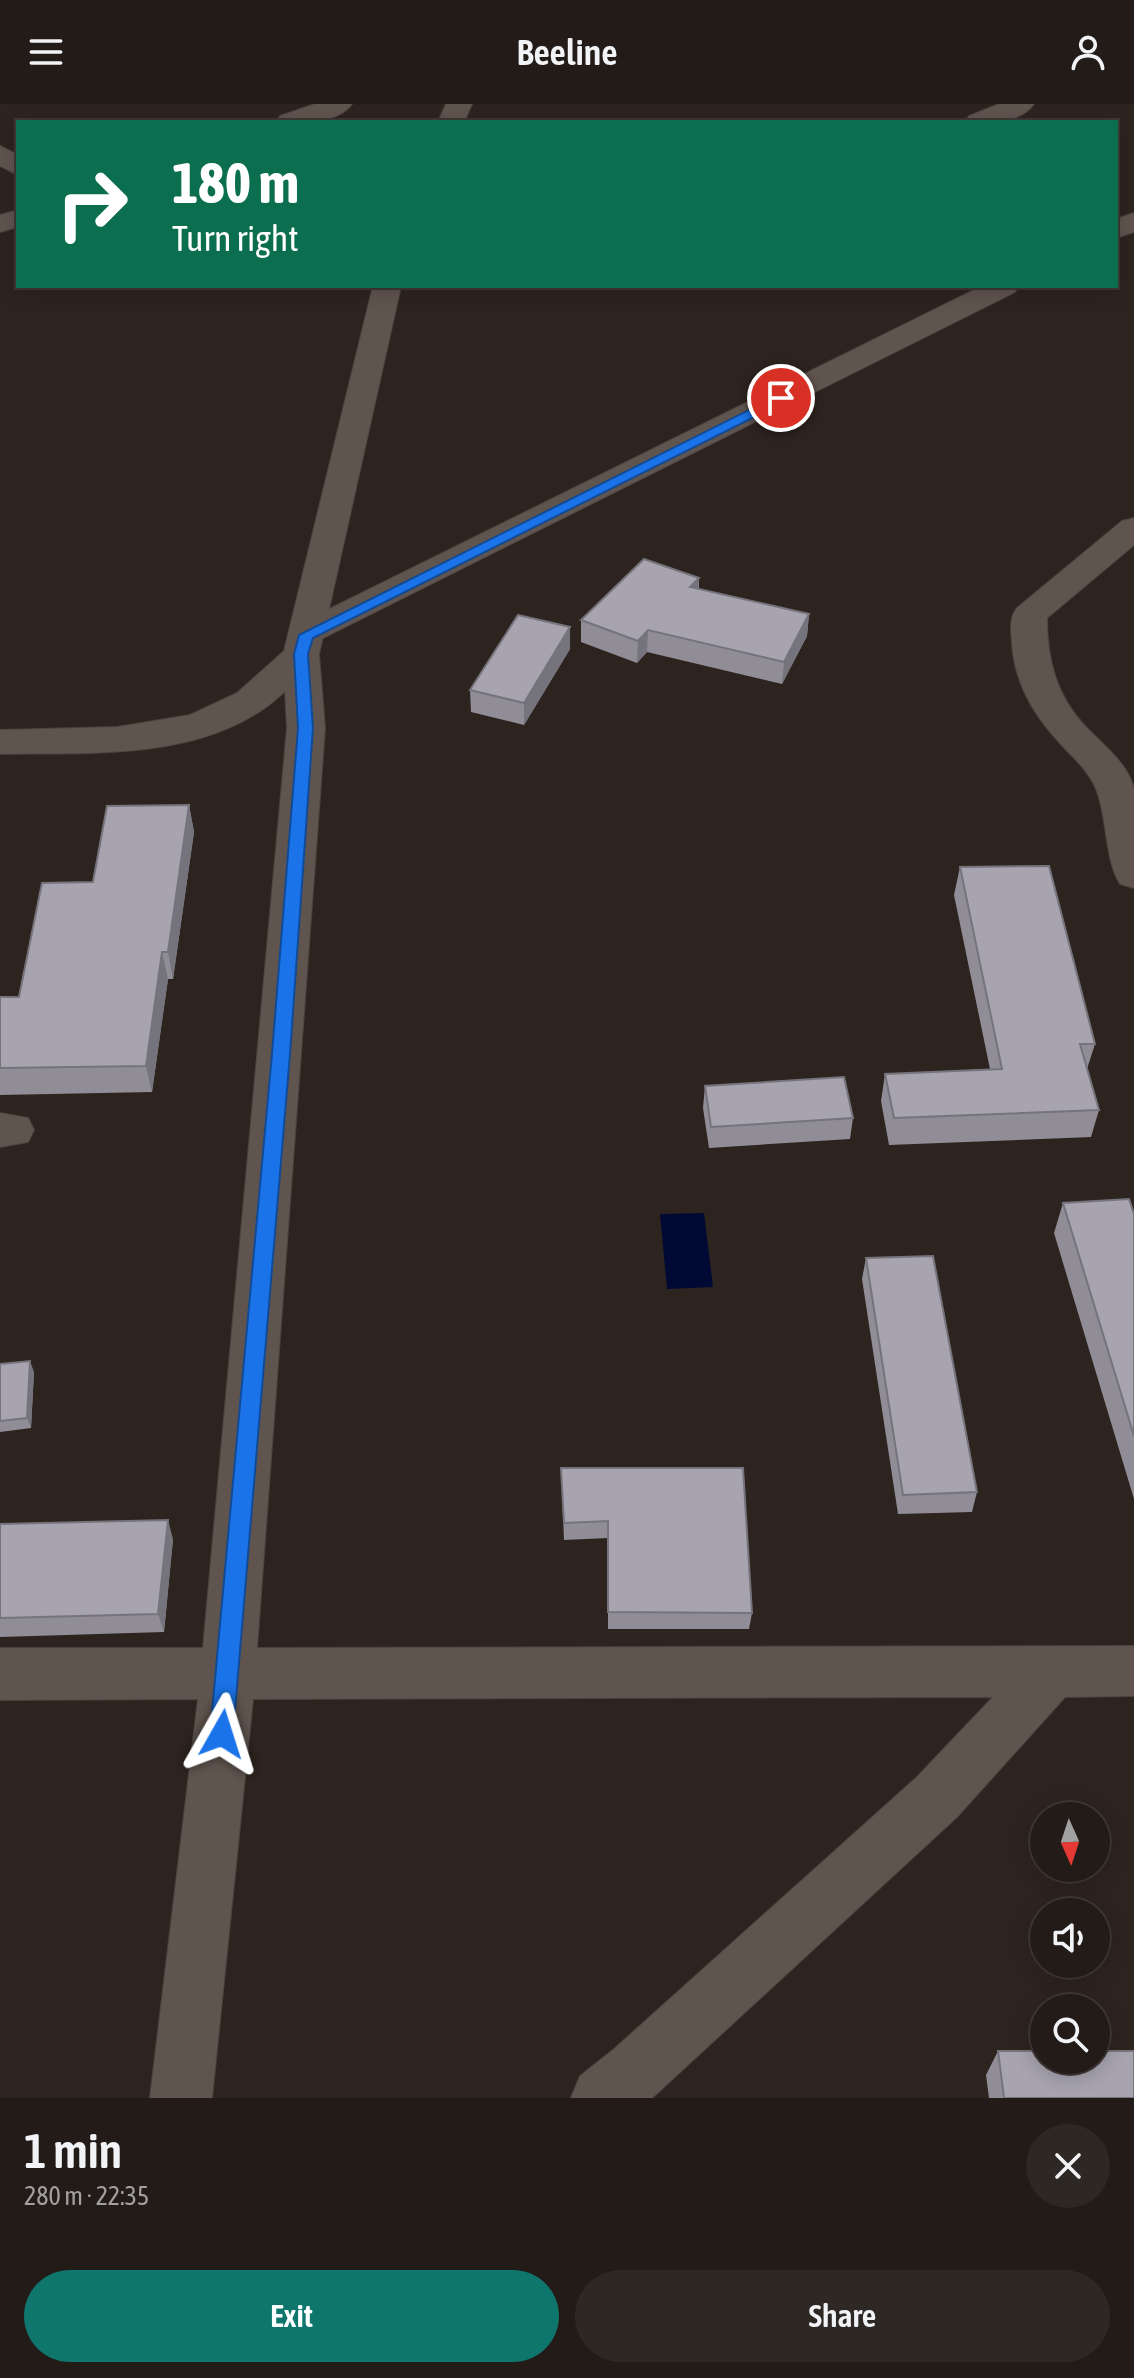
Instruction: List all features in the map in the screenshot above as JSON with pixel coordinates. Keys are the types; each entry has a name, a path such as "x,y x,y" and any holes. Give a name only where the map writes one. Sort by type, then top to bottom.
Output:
{"street":[{"path":"295,120 339,104"},
{"path":"983,120 1021,104"},
{"path":"181,2098 228,1673 306,728 304,645 387,288"},
{"path":"0,742 127,738 187,728 232,712 267,688 304,645 1001,288"},
{"path":"1134,528 1029,615 1028,645 1031,668 1048,703 1069,731 1101,763 1116,791 1134,874"},
{"path":"602,2098 636,2071 937,1797 1053,1671"},
{"path":"0,1674 1134,1671"}],"water":[{"path":"704,1213 713,1287 667,1289 660,1214"}],"building":[{"path":"644,559 699,578 690,587 809,614 784,662 648,630 638,641 581,620"},
{"path":"518,615 570,627 524,703 470,690"},
{"path":"189,805 168,952 162,952 146,1066 0,1068 0,997 19,997 42,883 93,882 107,806"},
{"path":"1049,866 1095,1044 1080,1044 1099,1110 894,1118 885,1074 1002,1069 960,867"},
{"path":"844,1077 853,1118 711,1127 705,1086"},
{"path":"1129,1199 1134,1214 1134,1436 1063,1203"},
{"path":"933,1256 977,1492 903,1495 866,1258"},
{"path":"30,1361 27,1418 0,1421 0,1364"},
{"path":"561,1468 743,1468 752,1613 608,1612 608,1521 564,1523"},
{"path":"168,1520 158,1614 0,1618 0,1524"},
{"path":"998,2051 1030,2051 1030,2074 1110,2074 1110,2051 1134,2051 1134,2098 1004,2098"}],"route":[{"path":"222,1734 306,728 301,654 306,635 781,398"}]}
